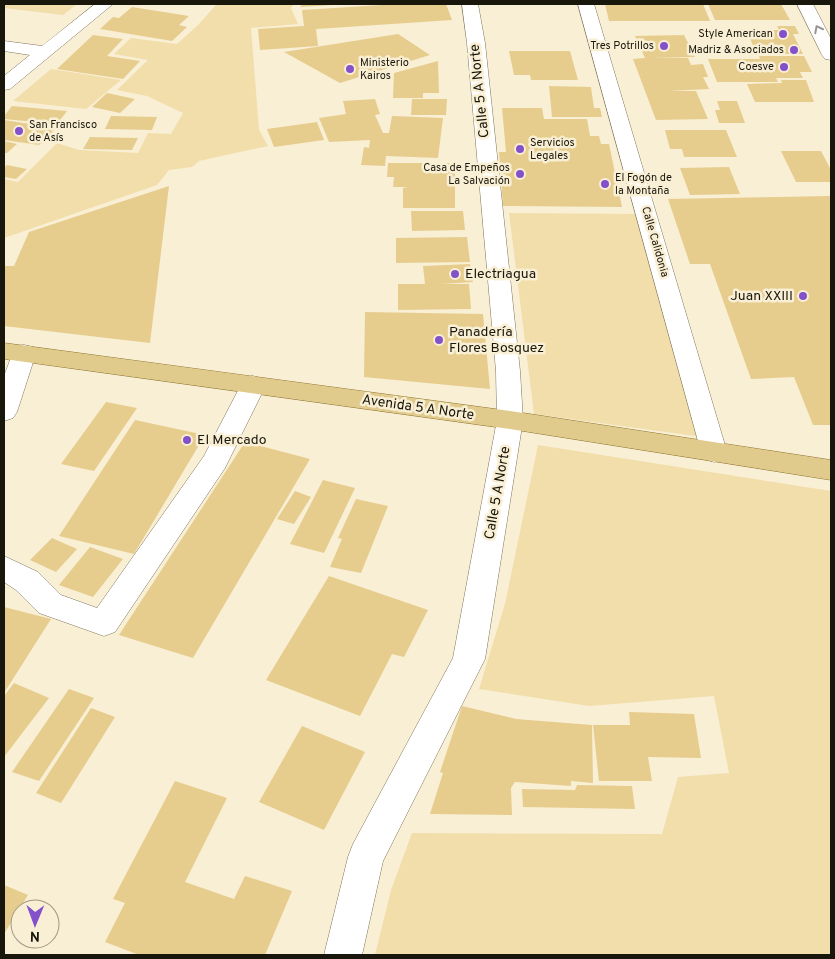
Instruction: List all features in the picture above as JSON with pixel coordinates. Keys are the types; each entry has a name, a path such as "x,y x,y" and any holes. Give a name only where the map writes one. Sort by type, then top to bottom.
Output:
{"main road":[{"name":"Avenida 5 A Norte","path":"14,352 510,420 831,470"}],"street":[{"path":"4,85 106,4"},
{"name":"Calle 5 A Norte","path":"343,955 366,857 469,659 510,420 508,371 476,43 470,4"},
{"name":"Calle Calidonia","path":"586,4 714,452"},
{"path":"805,4 831,55"},
{"path":"4,46 45,52"},
{"path":"4,412 14,352"},
{"path":"4,568 27,581 50,604 104,623 215,461 253,385"}],"shaded area":[{"path":"4,4 77,4 63,15 4,8"},
{"path":"217,4 294,4 291,8 298,24 251,28 259,130 268,146 199,161 192,167 169,170 157,185 4,238 4,179 18,182 57,143 79,150 138,153 148,133 171,134 183,113 147,96 117,90 148,60 114,54 131,38 177,44"},
{"path":"51,69 121,80 86,109 13,101"},
{"path":"509,213 639,214 702,437 534,414"},
{"path":"538,445 831,491 831,955 375,955 391,890 412,833 662,834 678,777 729,773 714,696 589,706 479,689 505,604"}],"building":[{"path":"303,4 333,4 333,5 300,7"},
{"path":"399,4 446,4 452,20 316,29 318,46 260,50 258,29 304,26 302,10"},
{"path":"605,4 703,4 710,21 609,21"},
{"path":"708,4 781,4 790,20 715,20"},
{"path":"132,7 189,16 179,25 187,27 172,41 100,29 113,17 119,18"},
{"path":"777,26 795,26 799,34 793,34 803,54 756,54 747,30 779,30"},
{"name":"Ministerio Kairos","path":"398,34 430,55 340,83 284,52"},
{"path":"93,35 123,39 107,56 140,61 123,79 57,69"},
{"path":"684,35 695,57 651,58 688,58 691,65 703,64 708,77 703,77 709,89 668,91 696,91 708,119 656,120 633,59 645,58 635,36"},
{"path":"509,51 570,51 578,80 531,80 530,75 514,75"},
{"path":"759,56 804,56 812,72 800,72 803,78 776,78 778,82 717,82 708,59 760,59"},
{"path":"438,61 439,93 423,93 423,98 393,98 394,73"},
{"path":"781,80 806,80 814,102 755,102 747,84 782,83"},
{"path":"549,86 591,87 594,108 600,108 602,117 552,117"},
{"path":"107,93 135,99 120,113 92,107"},
{"path":"375,99 380,114 375,115 383,133 389,133 392,116 443,118 438,158 386,156 385,166 361,165 364,147 369,148 370,140 329,142 319,118 346,114 343,101"},
{"path":"412,99 447,99 446,115 411,115"},
{"path":"717,101 737,101 745,123 719,123 715,110 720,110"},
{"path":"12,106 67,111 57,124 4,119 4,116"},
{"path":"502,108 542,108 544,119 587,119 590,136 599,136 601,144 609,144 622,207 503,206 499,152 506,152"},
{"path":"111,116 157,117 152,130 105,129"},
{"path":"4,120 56,128 39,145 4,140"},
{"path":"317,122 324,140 274,147 267,129"},
{"path":"665,130 726,130 737,157 684,157 682,149 670,149"},
{"path":"90,137 138,138 132,150 83,149"},
{"path":"4,141 17,144 7,153 4,153"},
{"path":"781,151 821,151 831,170 831,182 796,182"},
{"path":"388,163 455,163 455,208 403,208 403,188 408,187 393,187 394,177 387,177"},
{"path":"7,165 27,169 16,179 4,177 4,168"},
{"path":"729,167 740,194 690,195 680,168"},
{"path":"169,186 150,343 4,326 4,266 14,266 29,232"},
{"path":"831,196 831,425 813,425 794,377 751,379 710,264 690,264 668,199"},
{"path":"411,211 463,211 465,230 412,231"},
{"path":"467,237 470,262 396,263 396,238"},
{"path":"470,264 473,282 442,284 469,284 471,309 398,310 398,284 425,284 423,266"},
{"path":"365,312 483,314 490,389 364,377"},
{"path":"106,402 137,408 94,471 61,464"},
{"path":"135,420 205,435 134,554 59,536"},
{"path":"245,442 310,459 193,658 119,635"},
{"path":"323,480 355,488 324,553 290,544"},
{"path":"295,491 311,497 294,524 277,519"},
{"path":"356,499 388,506 361,573 330,567 342,539 338,538"},
{"path":"52,538 77,549 56,572 30,560"},
{"path":"90,547 123,559 93,597 59,585"},
{"path":"329,576 428,610 404,657 392,654 360,716 266,680"},
{"path":"4,607 51,619 4,693"},
{"path":"14,683 49,698 4,757 4,696"},
{"path":"69,689 94,698 39,781 12,772"},
{"path":"462,706 516,719 592,725 593,783 571,781 571,786 515,782 511,788 512,815 430,814 443,773 440,772"},
{"path":"91,708 115,717 61,803 36,793"},
{"path":"629,712 694,714 701,758 648,757 652,781 599,781 593,725 630,725"},
{"path":"302,726 365,752 324,830 259,802"},
{"path":"175,781 227,798 185,882 234,899 245,876 292,891 265,955 139,955 105,942 125,903 113,899"},
{"path":"577,785 632,786 635,809 523,807 522,789 575,790"},
{"path":"4,885 28,895 26,899 10,899 10,924 4,934"}],"place":[{"name":"Style American","path":"783,34"},
{"name":"Tres Potrillos","path":"664,46"},
{"name":"Madriz & Asociados","path":"794,50"},
{"name":"Coesve","path":"784,67"},
{"name":"Ministerio Kairos","path":"350,69"},
{"name":"San Francisco de Asís","path":"19,131"},
{"name":"Servicios Legales","path":"520,149"},
{"name":"Casa de Empeños La Salvación","path":"520,174"},
{"name":"El Fogón de la Montaña","path":"605,184"},
{"name":"Electriagua","path":"455,274"},
{"name":"Juan XXIII","path":"803,296"},
{"name":"Panadería Flores Bosquez","path":"439,340"},
{"name":"El Mercado","path":"187,440"}]}
